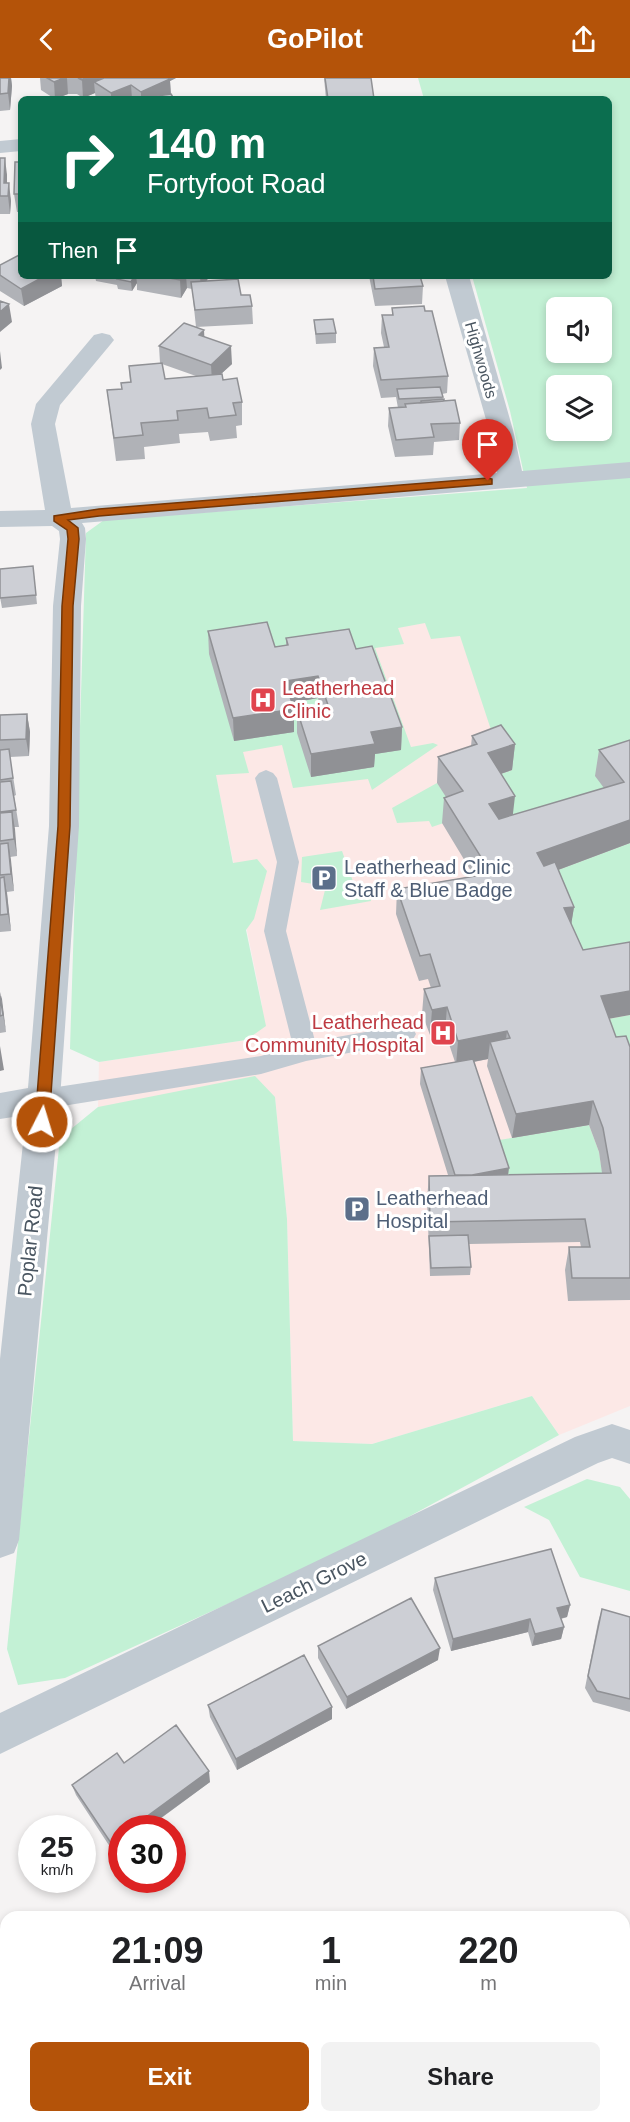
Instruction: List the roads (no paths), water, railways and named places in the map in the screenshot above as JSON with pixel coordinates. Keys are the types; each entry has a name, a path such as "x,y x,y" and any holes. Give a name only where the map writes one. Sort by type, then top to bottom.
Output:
{"street":[{"path":"0,147 18,146"},
{"name":"Highwoods","path":"459,279 501,430 511,479"},
{"path":"58,518 58,505 43,424 48,404 102,340"},
{"path":"0,519 58,518 99,512 630,470"},
{"name":"Poplar Road","path":"0,1540 44,1099 64,826 67,606 73,539 72,528 58,518"},
{"path":"0,1106 44,1099"},
{"name":"Leach Grove","path":"0,1734 588,1449 612,1441 630,1447"}],"lane":[{"path":"266,778 288,862 275,931 306,1052"},
{"path":"44,1099 261,1065 306,1052 404,1034"}],"place":[{"name":"Leatherhead Clinic","path":"263,700"},
{"name":"Leatherhead Clinic Staff & Blue Badge","path":"324,878"},
{"name":"Leatherhead Community Hospital","path":"443,1033"},
{"name":"Leatherhead Hospital","path":"357,1209"}]}
